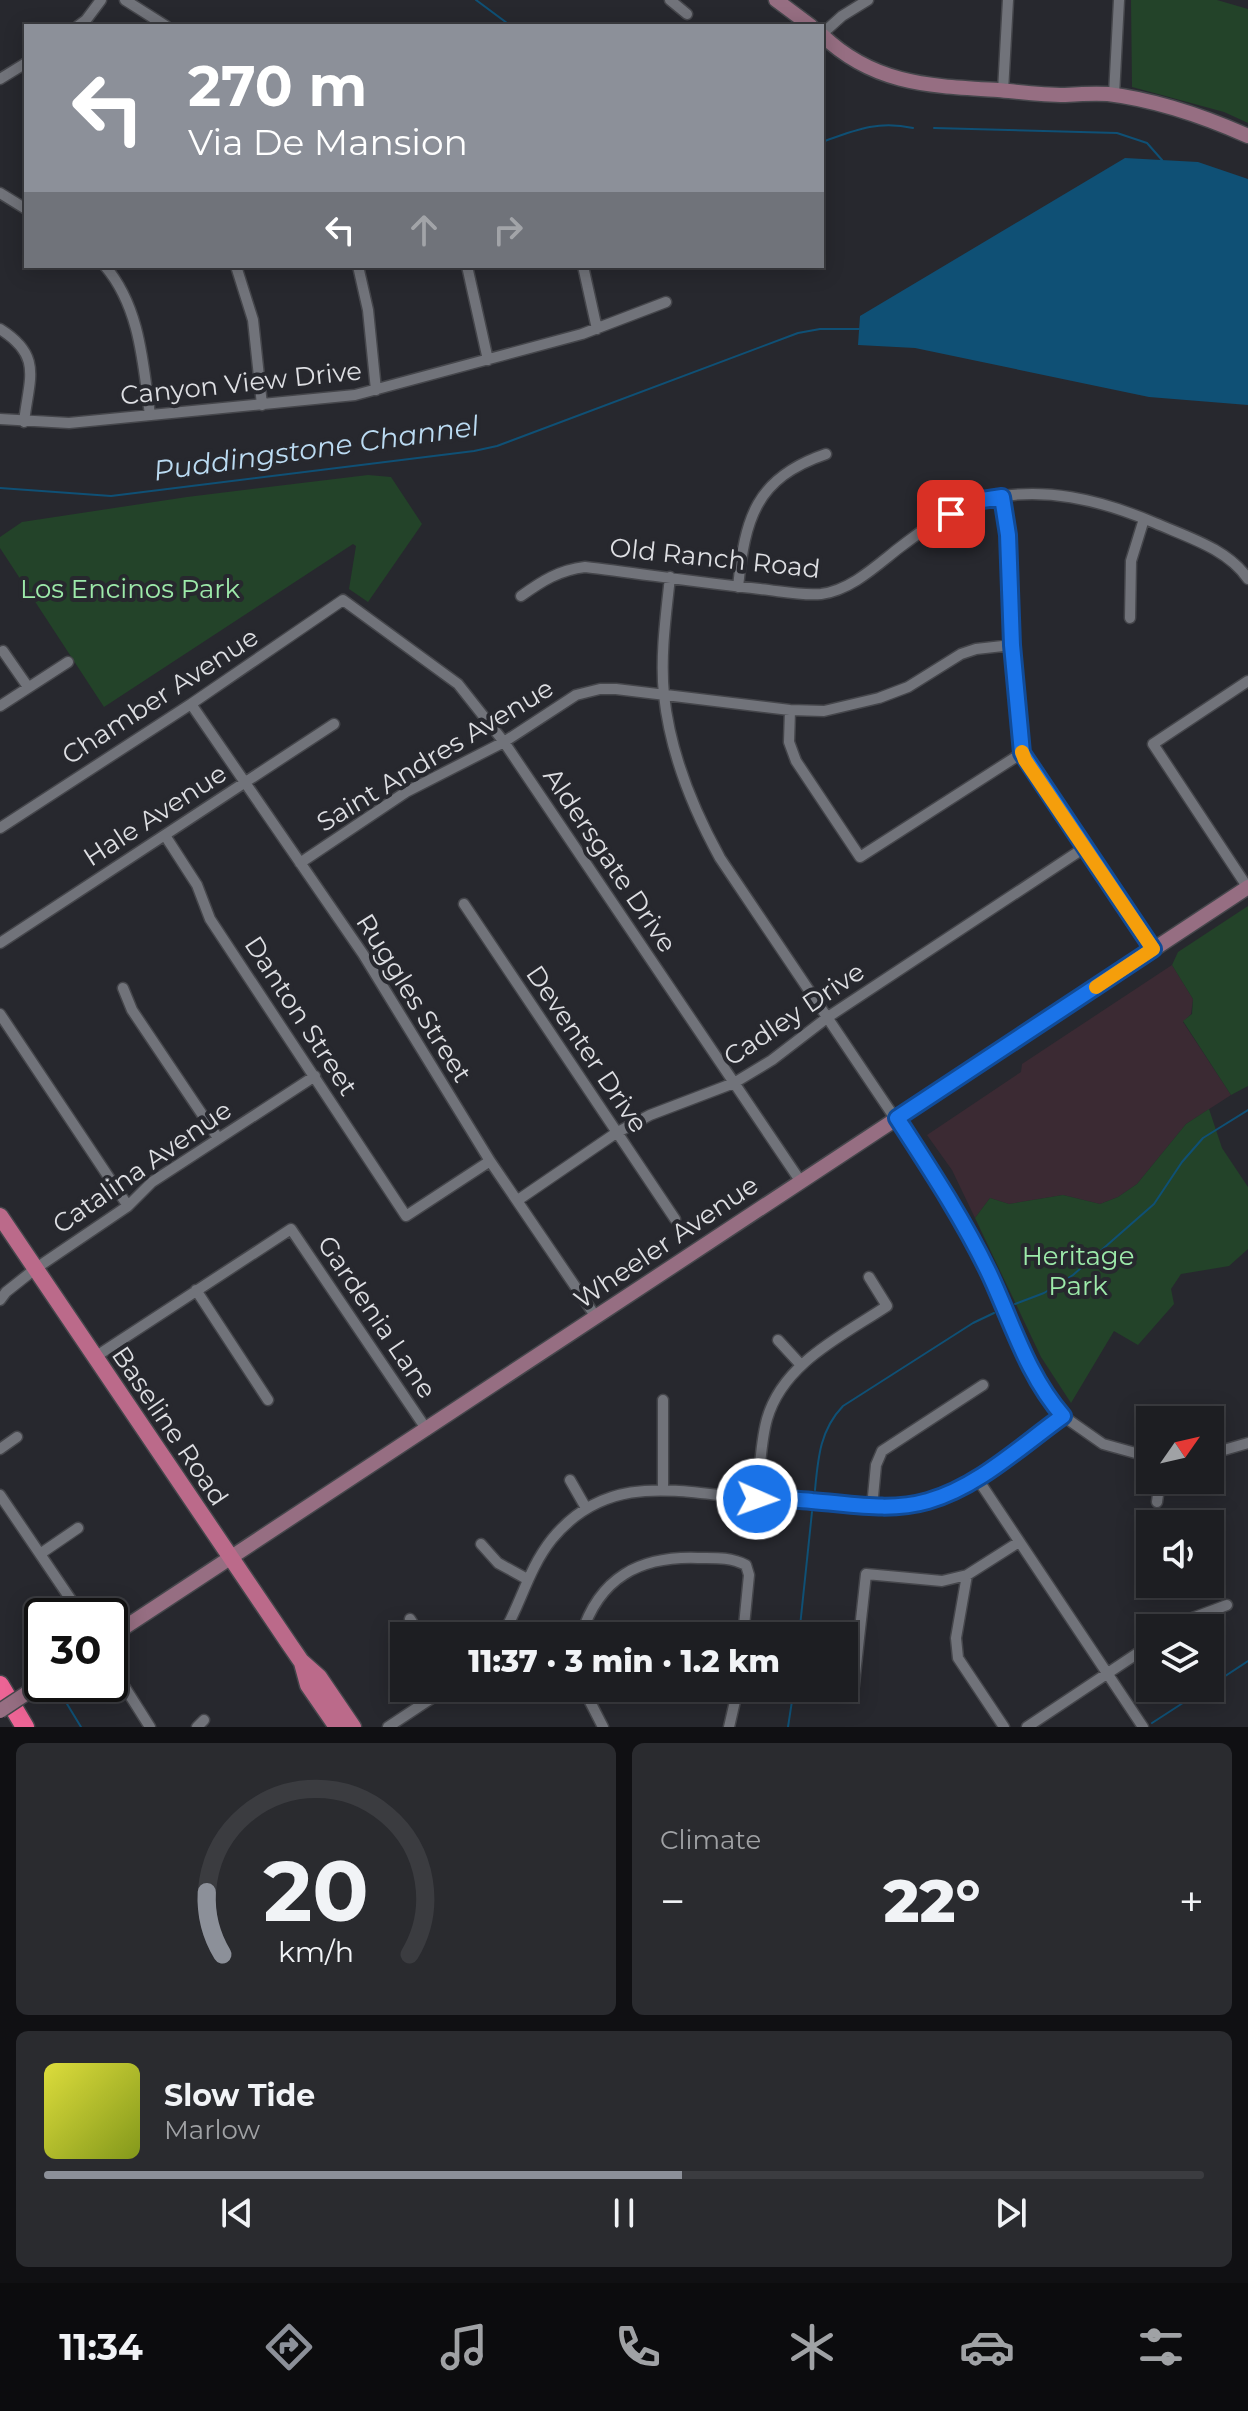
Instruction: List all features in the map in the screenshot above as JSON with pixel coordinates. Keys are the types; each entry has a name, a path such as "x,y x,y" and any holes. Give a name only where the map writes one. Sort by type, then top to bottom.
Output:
{"highway":[{"path":"1,1688 25,1727"}],"main road":[{"path":"776,0 808,24"},
{"path":"824,36 858,61 893,78 928,86 1114,95 1192,113 1248,136"},
{"name":"Wheeler Avenue","path":"128,1625 1248,888"},
{"name":"Baseline Road","path":"0,1216 301,1661 319,1677 353,1727"},
{"name":"Baseline Road","path":"301,1661 308,1685 337,1727"},
{"path":"0,1711 24,1695"}],"street":[{"path":"81,24 101,0"},
{"path":"125,0 163,24"},
{"path":"670,0 687,14"},
{"path":"824,33 842,16 868,0"},
{"path":"1003,91 1008,0"},
{"path":"1114,95 1119,0"},
{"path":"0,79 24,64"},
{"path":"0,193 24,208"},
{"path":"107,268 120,284 138,333 150,415"},
{"path":"237,268 253,320 262,405"},
{"path":"358,268 368,310 376,390"},
{"path":"467,268 488,360"},
{"path":"583,268 597,329"},
{"name":"Canyon View Drive","path":"0,419 69,423 331,399 376,390 597,329 666,302"},
{"path":"0,329 19,340 31,360 24,422"},
{"path":"738,587 750,517 759,499 779,479 805,461 826,454"},
{"name":"Old Ranch Road","path":"521,596 548,577 576,568 820,594 841,589 860,578 931,524 982,500 1039,493 1079,497 1144,519 1212,548 1243,571 1248,579"},
{"path":"1002,497 1008,535 1012,645 1022,753 1153,949"},
{"path":"1130,618 1131,561 1144,519"},
{"path":"670,577 663,652 664,694 674,746 699,819 720,858 897,1118 967,1227 1046,1397 1063,1416 1103,1444 1136,1453"},
{"name":"Chamber Avenue","path":"0,828 191,704 343,600"},
{"name":"Aldersgate Drive","path":"343,600 458,684 504,742 801,1182"},
{"name":"Saint Andres Avenue","path":"300,863 406,792 504,742 576,695 616,689 790,710 824,711 879,698 908,687 961,654 1012,645"},
{"path":"3,651 28,687"},
{"path":"0,706 68,662"},
{"path":"1248,681 1153,744 1248,888"},
{"name":"Ruggles Street","path":"191,704 363,954 490,1161 596,1317"},
{"path":"790,710 789,742 796,761 860,857 1022,753"},
{"name":"Hale Avenue","path":"0,943 334,724"},
{"name":"Danton Street","path":"166,837 197,885 210,919 406,1216 490,1161"},
{"name":"Cadley Drive","path":"518,1200 616,1133 650,1115 734,1083 772,1060 828,1017 1084,848"},
{"name":"Deventer Drive","path":"464,904 675,1219"},
{"path":"123,988 132,1010 218,1138"},
{"path":"0,1014 128,1206"},
{"name":"Catalina Avenue","path":"0,1300 35,1269 128,1206 152,1182 315,1076"},
{"name":"Gardenia Lane","path":"196,1290 291,1229 427,1430"},
{"path":"757,1499 766,1422 773,1401 801,1365 887,1306 869,1277"},
{"path":"95,1357 196,1290 268,1400"},
{"path":"778,1340 801,1365"},
{"path":"872,1507 876,1465 882,1451 983,1385"},
{"path":"663,1400 663,1489"},
{"path":"508,1622 527,1579 552,1540 586,1508 622,1493 663,1489 872,1507 908,1505 930,1501 977,1478 1063,1416"},
{"path":"0,1449 17,1437"},
{"path":"1224,1450 1248,1443"},
{"path":"977,1478 1143,1727"},
{"path":"570,1480 586,1508"},
{"path":"1157,1502 1158,1494"},
{"path":"0,1495 70,1598"},
{"path":"40,1554 78,1528"},
{"path":"858,1647 866,1574 942,1581 967,1575 1019,1542"},
{"path":"481,1544 498,1563 527,1579"},
{"path":"588,1622 598,1601 613,1583 631,1569 670,1557 733,1558 746,1565 749,1575 744,1622"},
{"path":"967,1575 956,1638 958,1658 1004,1727"},
{"path":"1203,1614 1227,1605"},
{"path":"1027,1727 1136,1654"},
{"path":"128,1692 150,1727"},
{"path":"388,1727 426,1702"},
{"path":"590,1702 603,1727"},
{"path":"729,1727 735,1702"}],"shaded area":[{"path":"1172,965 1193,999 1191,1014 1183,1022 1231,1095 1186,1124 1137,1184 1118,1197 1100,1204 1063,1195 1009,1204 990,1198 975,1218 952,1170 927,1135 1021,1072 1022,1064"}],"green space":[{"path":"1131,0 1217,0 1248,9 1248,123 1224,112 1132,87"},
{"name":"Los Encinos Park","path":"368,475 391,477 422,524 368,602 349,589 356,546 353,544 104,707 0,548 0,537 22,522 187,497"},
{"path":"1248,906 1248,1086 1231,1095 1183,1021 1192,1014 1193,999 1172,965 1178,952"},
{"name":"Heritage Park","path":"1209,1109 1222,1148 1248,1187 1248,1249 1229,1266 1181,1274 1171,1289 1174,1304 1138,1345 1114,1331 1071,1403 1041,1357 975,1218 990,1198 1009,1204 1063,1195 1100,1204 1118,1197 1137,1184 1186,1124"}],"water":[{"path":"1125,158 1198,162 1248,179 1248,405 1149,397 915,348 858,345 860,316"}],"waterway":[{"path":"476,0 508,24"},
{"path":"824,141 878,126 913,128"},
{"path":"934,128 1117,133 1147,143 1162,160"},
{"name":"Puddingstone Channel","path":"0,488 111,496 474,451 497,446 798,333 820,329 859,329"},
{"path":"1015,1304 1044,1293 1073,1275 1154,1204 1182,1162 1203,1138 1248,1110"},
{"path":"815,1490 825,1435 843,1406 973,1323 994,1313"},
{"path":"800,1622 812,1512"},
{"path":"1224,1677 1248,1661"},
{"path":"66,1702 81,1727"},
{"path":"788,1727 792,1702"},
{"path":"1152,1723 1184,1702"}],"slow traffic":[{"path":"1022,752 1153,949 1096,987"}],"route":[{"path":"757,1499 809,1500 872,1507 930,1501 977,1478 1063,1416 1046,1397 1033,1374 967,1227 897,1118 1153,949 1022,753 1012,645 1008,535 1002,497 982,500 951,514"}]}
